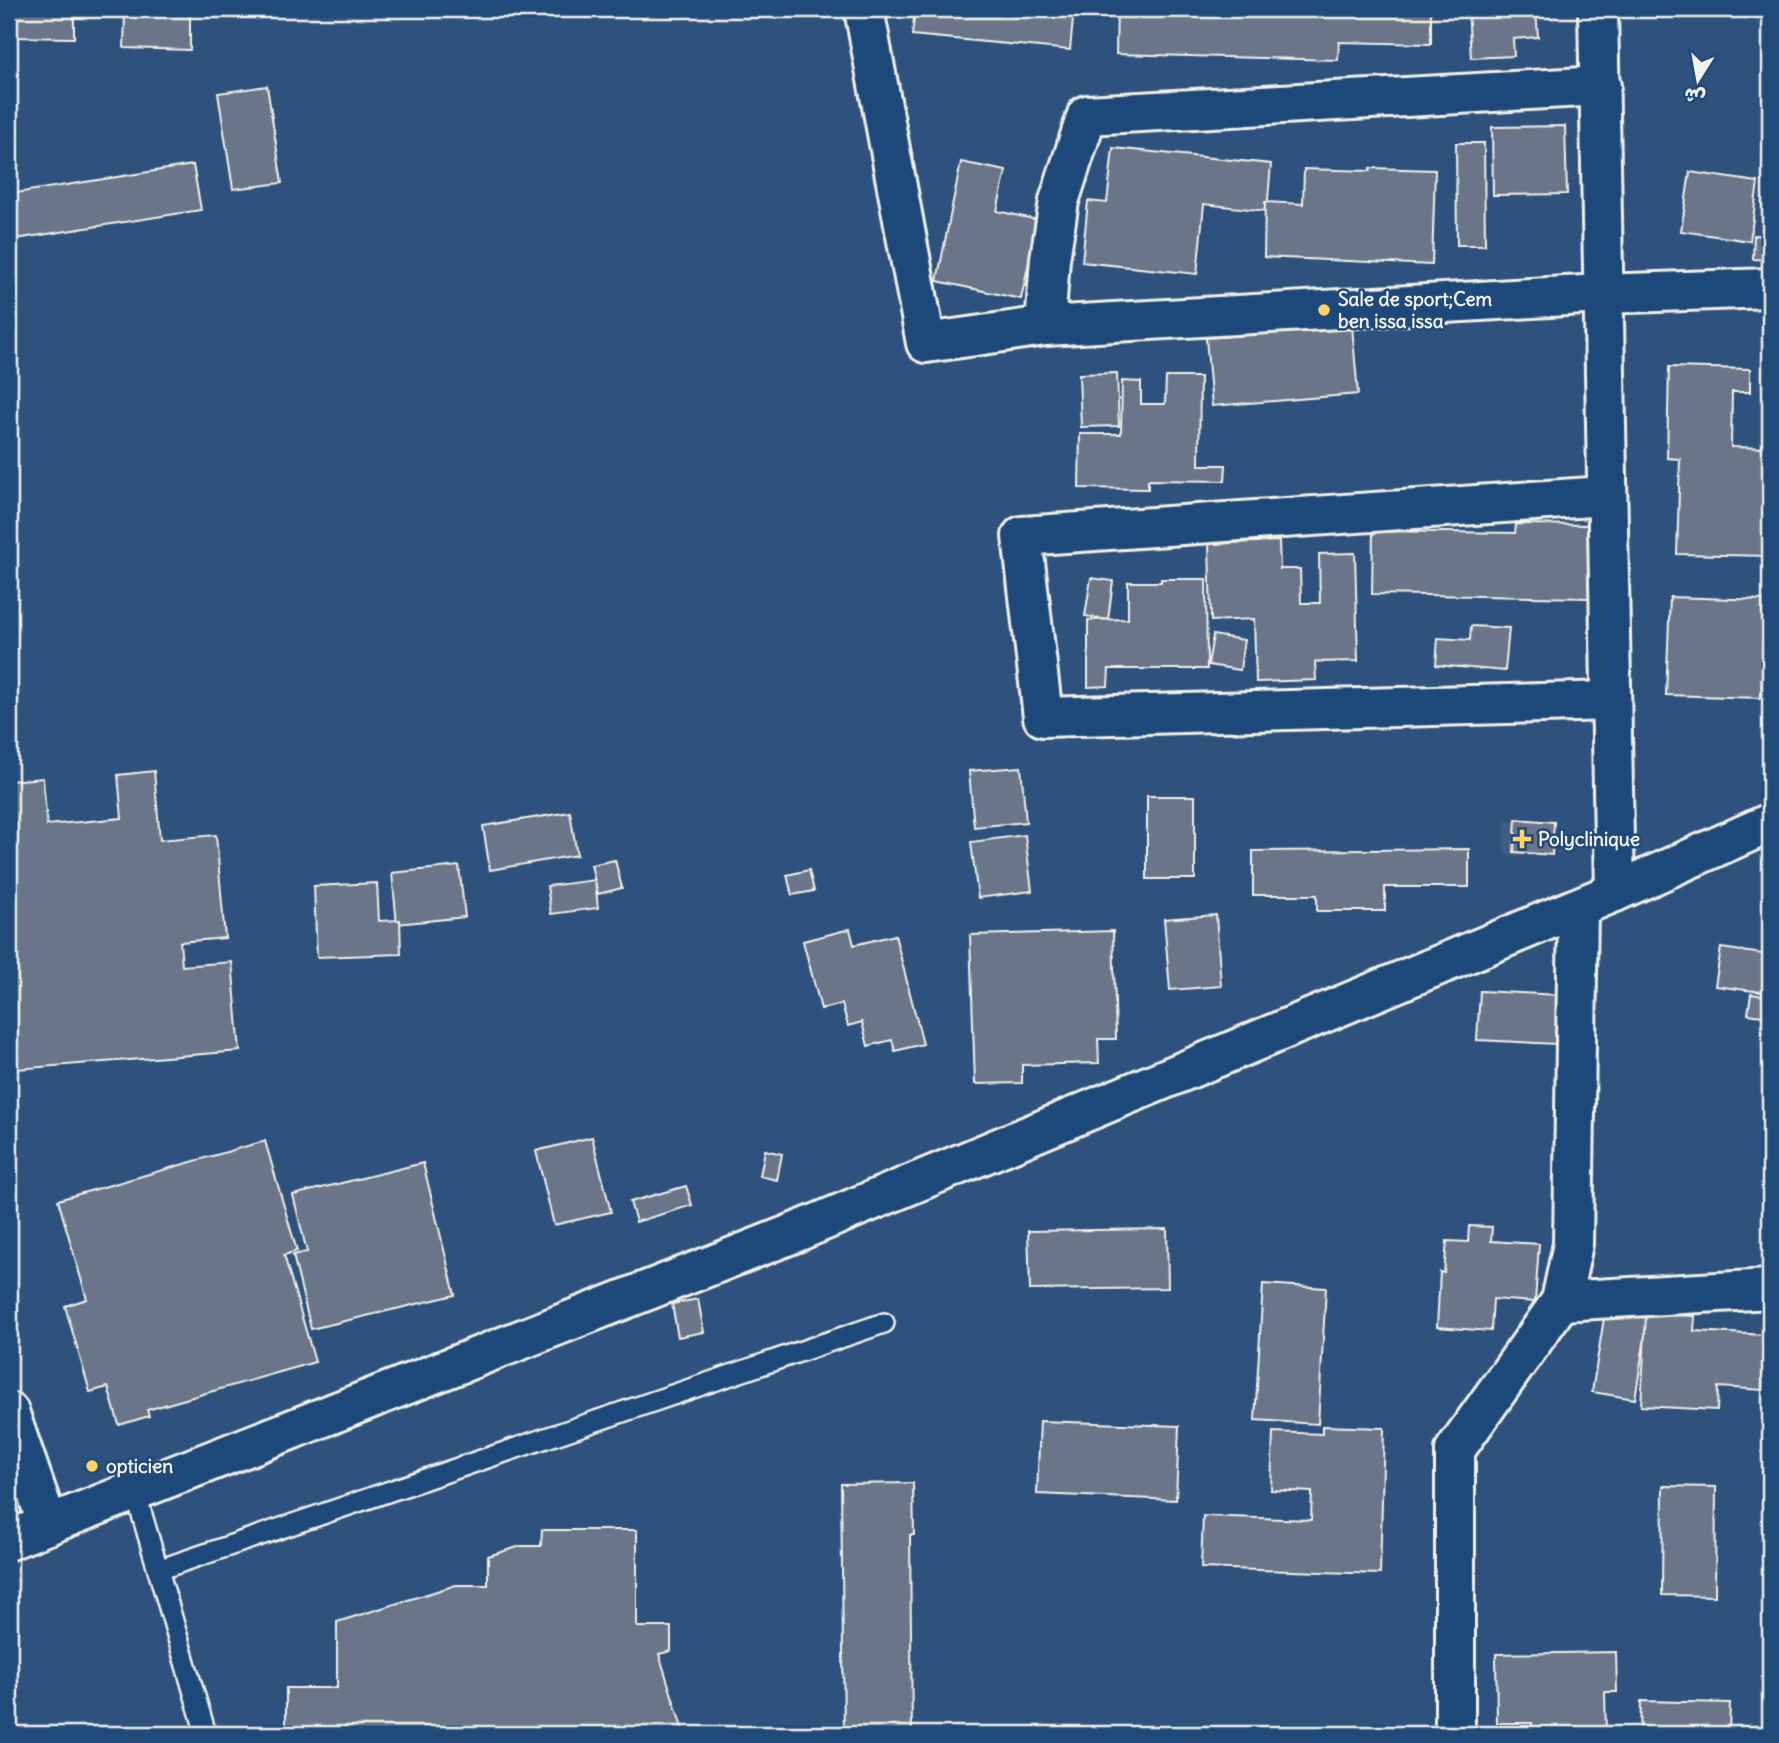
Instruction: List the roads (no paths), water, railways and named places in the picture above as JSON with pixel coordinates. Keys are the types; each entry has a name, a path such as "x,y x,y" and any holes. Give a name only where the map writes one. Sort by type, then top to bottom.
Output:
{"street":[{"path":"864,9 926,343 1045,326 1601,294 1770,288"},
{"path":"1598,9 1601,86 1601,294 1615,892"},
{"path":"1045,326 1049,259 1059,201 1087,115 1601,86"},
{"path":"1606,496 1022,536 1043,717 1611,701"},
{"path":"9,1540 793,1233 1578,908 1770,823"},
{"path":"1455,1734 1455,1450 1561,1301 1573,1244 1578,908"},
{"path":"1561,1301 1770,1289"},
{"path":"9,1412 48,1525"}],"lane":[{"path":"158,1570 884,1323"},
{"path":"135,1491 206,1734"}],"place":[{"name":"Sale de sport;Cem ben issa issa","path":"1324,310"},
{"name":"Polyclinique","path":"1522,839"},
{"name":"opticien","path":"92,1466"}]}
